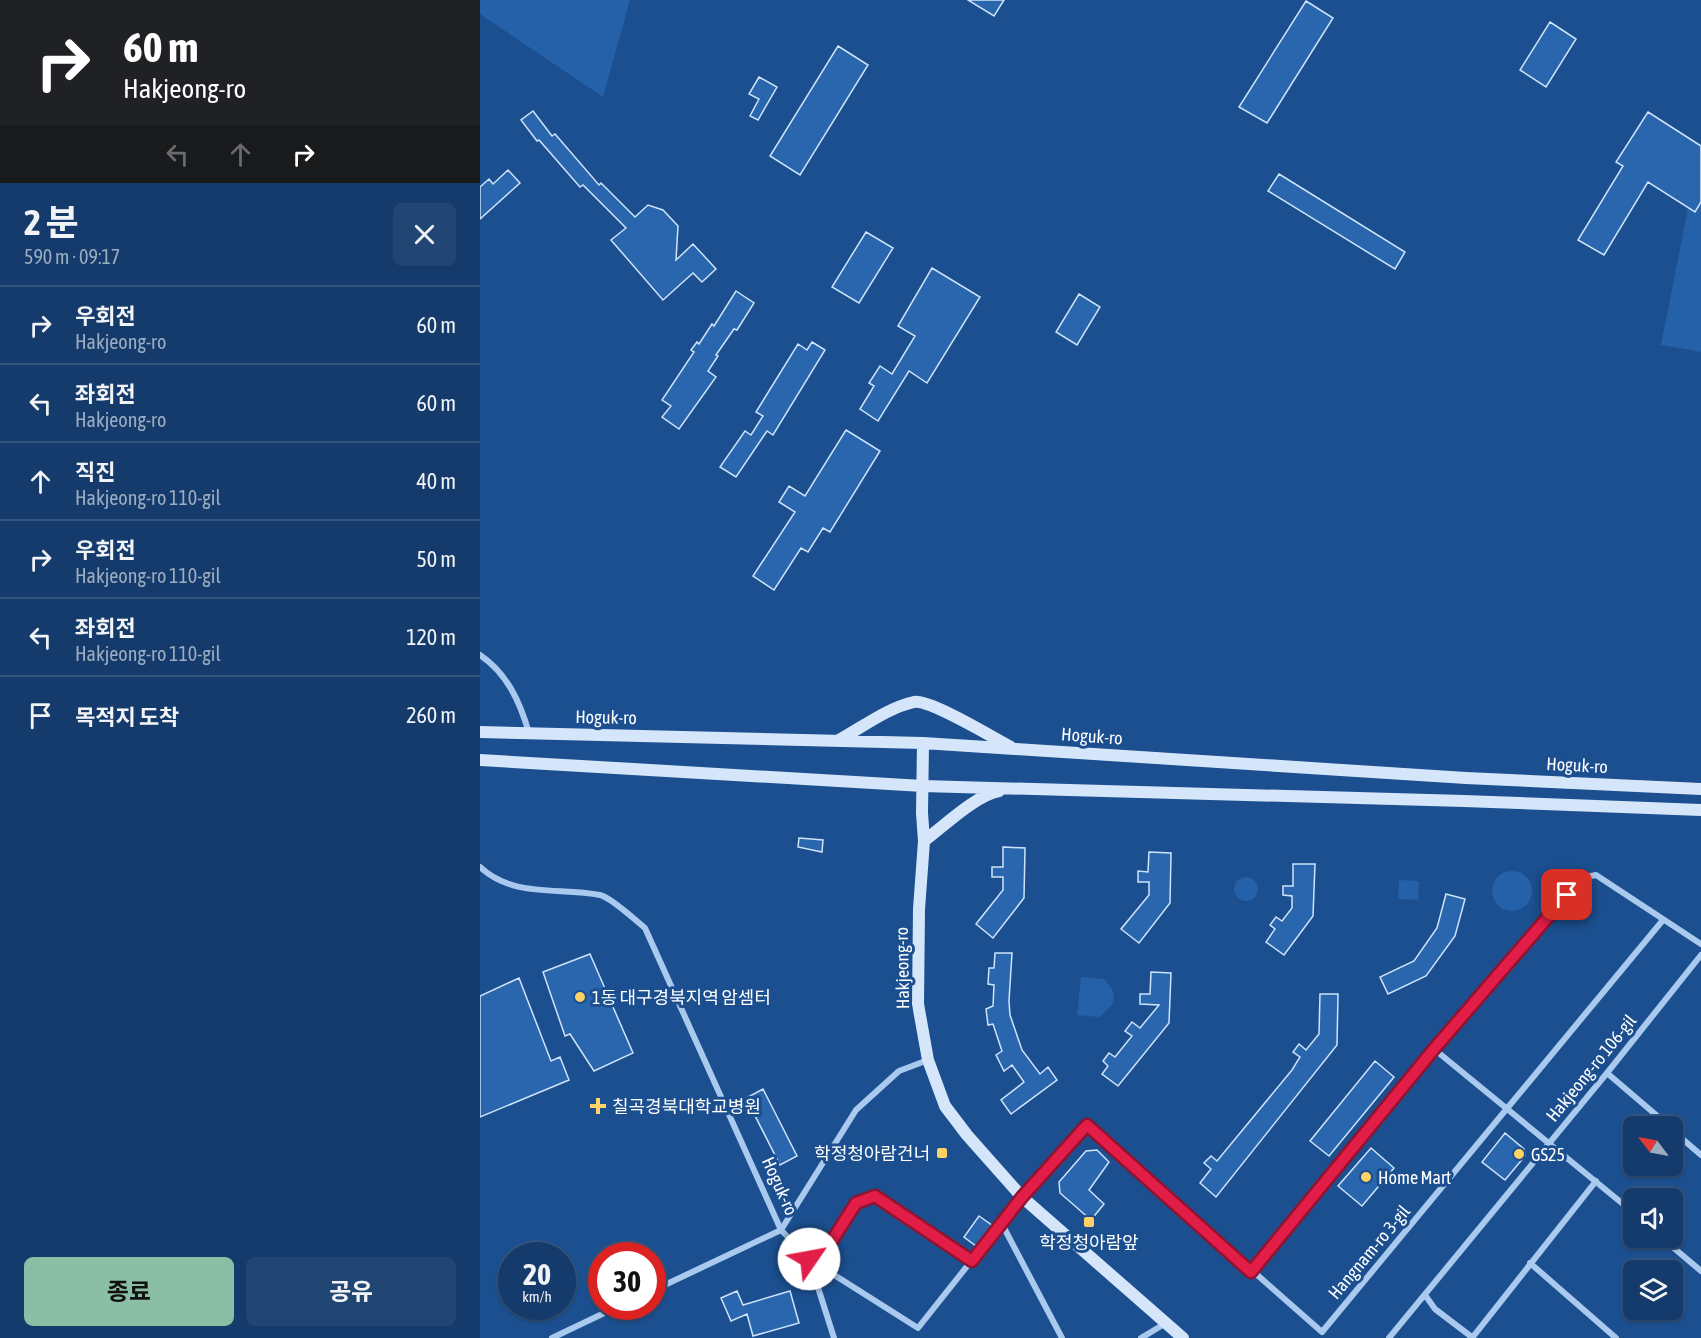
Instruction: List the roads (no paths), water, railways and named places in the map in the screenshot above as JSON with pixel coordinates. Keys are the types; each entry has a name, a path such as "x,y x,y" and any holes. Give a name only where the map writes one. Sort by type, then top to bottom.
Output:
{"main road":[{"path":"838,741 891,710 917,701 948,712 1016,749"},
{"name":"Hoguk-ro","path":"480,732 923,743 1466,778 1701,789"},
{"name":"Hakjeong-ro","path":"923,743 924,841 919,909 918,1004 928,1060 945,1107 1022,1197 1183,1338"},
{"path":"480,759 924,786 1701,810"},
{"path":"924,841 973,802 991,793 1022,788"}],"street":[{"path":"480,655 505,678 521,706 529,733"},
{"name":"Hoguk-ro","path":"480,867 497,881 519,887 603,895 645,928 781,1230"},
{"path":"781,1230 809,1259 918,1328 1022,1197 1087,1125 1251,1272 1434,1049 1581,878 1596,875 1701,944"},
{"name":"Hangnam-ro 3-gil","path":"1251,1272 1322,1332 1509,1109 1663,920"},
{"name":"Hakjeong-ro 106-gil","path":"1389,1338 1701,955"},
{"path":"1434,1049 1623,1204"},
{"path":"666,1284 781,1230 856,1110 899,1071 928,1060"},
{"path":"1607,1073 1656,1116"},
{"path":"1683,1139 1701,1155"},
{"path":"1425,1296 1435,1309 1472,1338 1596,1181"},
{"path":"817,1264 856,1203 875,1196 972,1261"},
{"path":"1002,1224 1062,1338"},
{"path":"1674,1248 1701,1271"},
{"path":"809,1259 834,1338"},
{"path":"1530,1263 1616,1338"},
{"path":"552,1338 590,1320"},
{"path":"1141,1338 1166,1323"}],"place":[{"name":"1동 대구경북지역 암셈터","path":"580,997"},
{"name":"칠곡경북대학교병원","path":"598,1106"},
{"name":"학정청아람건너","path":"942,1153"},
{"name":"GS25","path":"1519,1154"},
{"name":"Home Mart","path":"1366,1177"},
{"name":"학정청아람앞","path":"1089,1222"}]}
